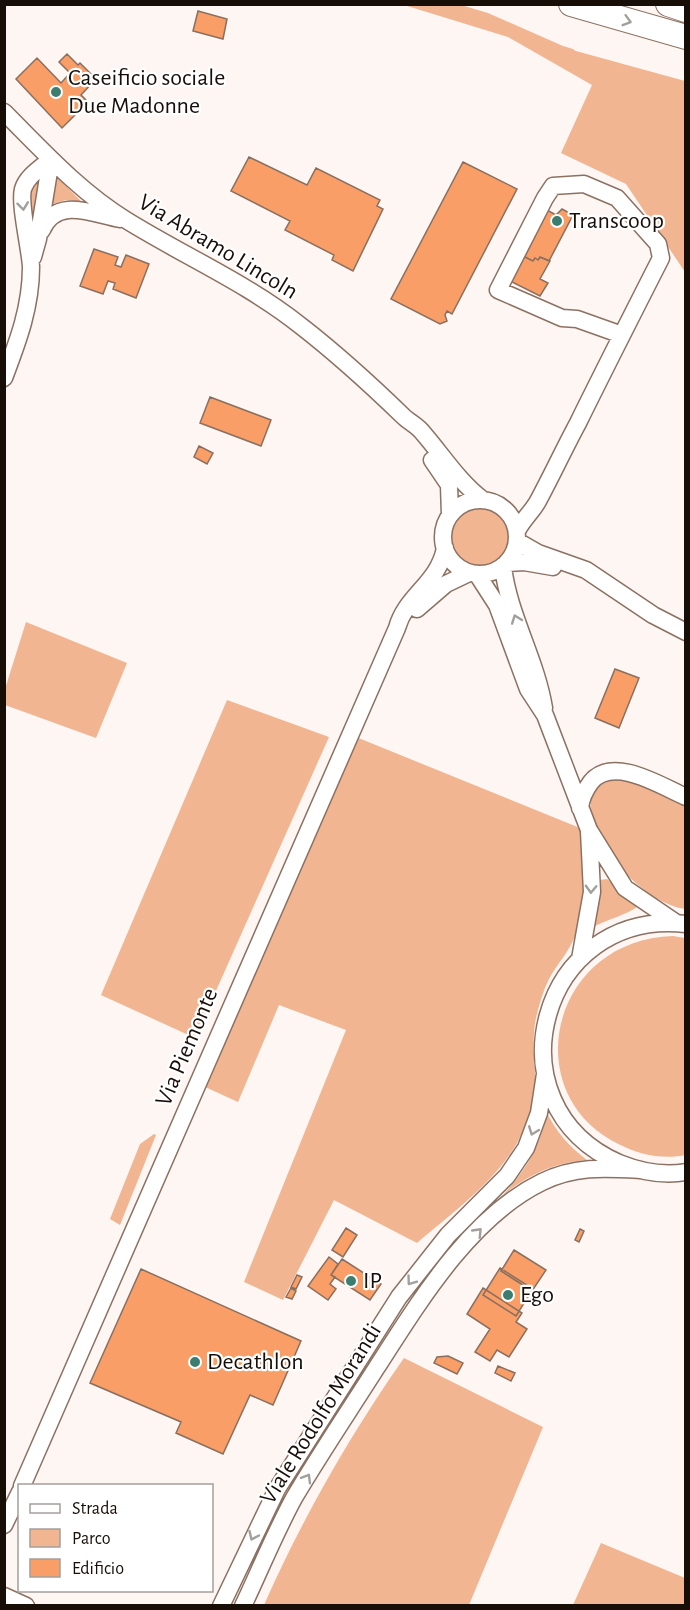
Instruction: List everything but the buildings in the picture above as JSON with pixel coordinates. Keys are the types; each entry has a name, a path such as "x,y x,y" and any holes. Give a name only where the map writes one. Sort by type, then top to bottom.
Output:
{"highway":[{"path":"571,4 686,37"},
{"path":"668,4 686,10"}],"street":[{"name":"Via Abramo Lincoln","path":"4,112 51,159 100,202 126,220 274,306 316,337 368,381 408,421 422,431 464,484 491,502"},
{"path":"31,266 22,194 38,165 39,146"},
{"path":"29,178 51,159"},
{"path":"4,378 25,320 31,266 38,239 51,159"},
{"path":"537,502 528,505 468,502 459,507 450,515 444,526 445,548 451,560 460,568 473,573 491,573 504,565 515,551 517,536 525,516 537,502 562,452 622,335 661,258 658,244 617,198 584,184 553,186 498,290 561,318 577,319 622,335"},
{"path":"38,239 48,219 61,210 72,209 126,220"},
{"name":"Via Abramo Lincoln","path":"408,421 413,433 449,485 450,515"},
{"path":"491,502 507,511 513,520 517,536 538,553 586,570 653,615 686,633"},
{"name":"Via Piemonte","path":"22,1484 400,617 438,571 445,548"},
{"path":"504,565 524,561 600,579"},
{"path":"504,565 509,600 540,686 544,715"},
{"path":"473,573 497,605 528,689 544,715 589,830 625,888 680,923"},
{"name":"Via Piemonte","path":"397,628 446,584 473,573"},
{"path":"580,808 586,788 594,778 615,770 627,772 686,797"},
{"path":"580,958 592,892 589,830"},
{"name":"Viale Rodolfo Morandi","path":"220,1605 277,1489 393,1306 447,1235 507,1176 522,1155 537,1122 543,1100 545,1074 543,1038 551,1003 568,972 593,947 624,930 658,923 680,923"},
{"name":"Viale Rodolfo Morandi","path":"545,1074 556,1104 573,1130 610,1159 640,1170"},
{"name":"Viale Rodolfo Morandi","path":"243,1605 282,1523 308,1476 425,1296 449,1263 475,1234 514,1198 557,1176 594,1168 660,1173 686,1172"},
{"path":"4,1525 18,1496"},
{"path":"4,1596 26,1605"}],"green space":[{"path":"404,5 461,5 488,13 577,52 685,81 685,272 626,184 561,153 592,85 508,37"},
{"path":"55,175 81,202 66,200 52,204"},
{"path":"42,176 38,218 32,223 30,192"},
{"path":"481,508 498,513 506,521 511,538 506,555 498,563 481,568 464,563 456,555 451,538 456,521 464,513"},
{"path":"26,622 127,663 96,738 5,705 5,689"},
{"path":"227,700 329,737 195,1038 101,995"},
{"path":"356,737 580,828 585,867 583,897 575,936 549,979 540,1003 534,1035 533,1101 523,1130 508,1158 472,1197 417,1243 334,1200 283,1300 244,1282 346,1030 279,1005 238,1102 203,1086"},
{"path":"611,780 627,780 685,806 685,909 663,902 636,883 615,862 600,839 591,815 590,803 593,793 601,785"},
{"path":"607,879 639,905 592,928 598,885 600,880"},
{"path":"673,936 685,938 686,1155 663,1157 627,1148 591,1126 569,1096 559,1062 560,1026 573,993 597,964 630,944"},
{"path":"546,1111 564,1138 587,1160 575,1161 542,1171 522,1181 503,1195 532,1156 541,1135"},
{"path":"154,1134 156,1135 120,1225 110,1219 140,1144"},
{"path":"404,1358 543,1427 469,1605 264,1605 294,1541 328,1478"},
{"path":"601,1543 685,1578 685,1605 573,1605"}],"place":[{"name":"Caseificio sociale Due Madonne","path":"56,92"},
{"name":"Transcoop","path":"557,221"},
{"name":"IP","path":"351,1281"},
{"name":"Ego","path":"508,1295"},
{"name":"Decathlon","path":"195,1362"}]}
